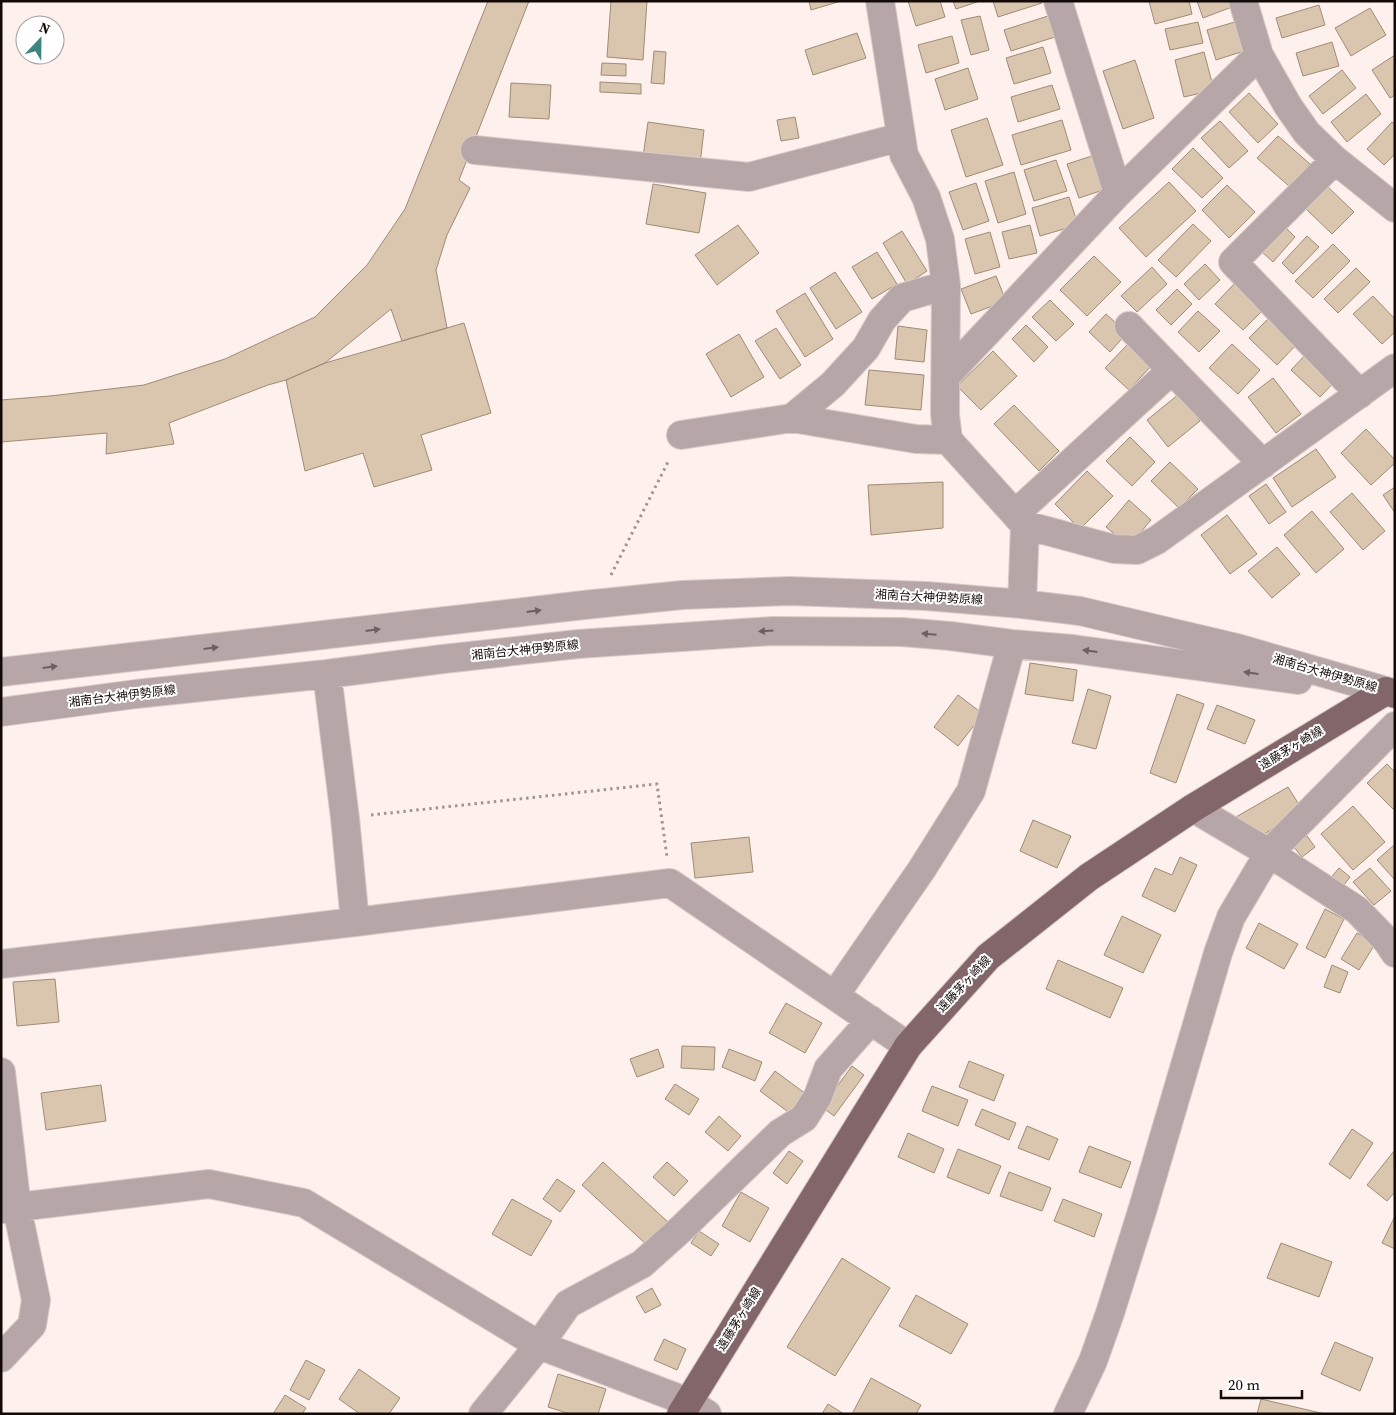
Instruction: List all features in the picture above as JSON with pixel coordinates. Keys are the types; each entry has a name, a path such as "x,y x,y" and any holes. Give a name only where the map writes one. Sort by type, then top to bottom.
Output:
{"main road":[{"name":"遠藤茅ヶ崎線","path":"692,1410 908,1046 988,957 1089,877 1192,808 1392,690"}],"street":[{"path":"880,1 904,155 926,197 940,240 946,285 945,414 948,440 1020,519 1114,549 1137,550 1157,540 1395,368"},
{"path":"1058,1 1118,193"},
{"path":"1242,1 1259,55 1288,106 1307,133 1336,160 1395,208"},
{"path":"946,376 1118,193 1259,55"},
{"path":"475,150 749,177 901,137"},
{"path":"1336,160 1234,262 1360,394"},
{"path":"792,418 833,384 866,348 882,320 902,298 946,285"},
{"path":"1129,326 1263,464"},
{"path":"1022,604 1020,519 1172,370"},
{"path":"681,434 792,418 916,439 948,440"},
{"name":"湘南台大神伊勢原線","path":"1,672 597,604 682,596 790,591 926,596 1080,611 1237,648 1392,690"},
{"name":"湘南台大神伊勢原線","path":"1,712 136,694 327,674 578,644 772,630 902,632 1073,649 1392,690"},
{"path":"835,995 922,869 971,791 1012,644"},
{"path":"327,674 345,818 355,922"},
{"path":"1078,1411 1143,1208 1218,953 1231,917 1270,853 1395,726"},
{"path":"1192,808 1270,853 1357,910 1387,941 1395,953"},
{"path":"1,964 670,883 908,1046"},
{"path":"483,1414 539,1345 568,1304 642,1264 780,1133 804,1118 818,1096 828,1069 871,1020"},
{"path":"1,1072 9,1209 36,1300 32,1325 1,1358"},
{"path":"9,1209 209,1184 304,1203 539,1345 692,1410"}],"path":[{"path":"597,604 681,434"},
{"path":"345,818 657,784 670,883"}],"building":[{"path":"488,1 529,1 459,180 470,188 447,235 436,270 447,328 402,341 391,309 325,363 286,380 268,385 169,423 174,444 106,454 107,433 1,442 1,400 144,385 225,359 315,317 367,265 405,209"},
{"path":"611,1 647,1 643,60 607,57"},
{"path":"809,1 841,1 811,10"},
{"path":"908,1 940,1 945,17 916,26"},
{"path":"953,1 977,1 977,2 956,9"},
{"path":"993,1 1042,1 1042,3 998,17"},
{"path":"1149,1 1189,1 1192,14 1155,24"},
{"path":"1197,1 1230,1 1232,7 1203,18"},
{"path":"1319,5 1325,25 1282,38 1276,18"},
{"path":"1370,8 1386,35 1351,56 1335,28"},
{"path":"980,16 989,50 971,55 961,20"},
{"path":"1048,16 1055,37 1011,51 1004,30"},
{"path":"1198,22 1203,43 1170,50 1165,29"},
{"path":"1235,22 1244,51 1216,60 1207,30"},
{"path":"857,33 866,58 813,75 805,50"},
{"path":"952,36 959,63 926,73 918,45"},
{"path":"1332,42 1339,66 1303,76 1296,53"},
{"path":"1043,47 1051,73 1014,84 1006,58"},
{"path":"654,51 666,52 664,84 651,83"},
{"path":"1204,52 1214,90 1184,97 1175,60"},
{"path":"1395,55 1395,95 1390,98 1372,70"},
{"path":"1135,60 1154,118 1123,129 1103,71"},
{"path":"602,63 626,64 626,76 601,75"},
{"path":"968,68 978,99 945,110 935,79"},
{"path":"1342,70 1356,88 1323,114 1309,96"},
{"path":"600,82 641,84 641,94 600,92"},
{"path":"511,83 551,85 549,119 509,117"},
{"path":"1052,85 1060,109 1018,122 1011,97"},
{"path":"1249,93 1278,124 1258,143 1229,112"},
{"path":"1366,94 1381,114 1347,142 1331,122"},
{"path":"795,117 799,138 781,141 777,120"},
{"path":"987,118 1003,165 966,177 951,130"},
{"path":"1062,120 1071,150 1021,165 1012,135"},
{"path":"1220,121 1248,151 1229,168 1201,138"},
{"path":"648,122 704,130 700,164 643,157"},
{"path":"1392,122 1395,124 1395,154 1384,165 1367,149"},
{"path":"1278,136 1310,164 1290,187 1257,158"},
{"path":"1193,148 1223,178 1202,198 1172,169"},
{"path":"1095,155 1106,189 1079,198 1067,164"},
{"path":"1056,160 1067,191 1034,201 1024,170"},
{"path":"1014,172 1026,214 998,223 985,181"},
{"path":"1169,182 1196,211 1146,257 1119,228"},
{"path":"976,183 989,221 963,230 949,192"},
{"path":"653,184 706,193 699,233 646,224"},
{"path":"1227,185 1255,212 1229,238 1202,210"},
{"path":"1326,185 1354,212 1332,234 1304,207"},
{"path":"1069,197 1078,225 1040,236 1032,208"},
{"path":"1193,224 1211,241 1176,277 1158,260"},
{"path":"738,225 759,253 717,285 695,255"},
{"path":"1030,225 1037,253 1009,259 1002,232"},
{"path":"1284,226 1295,237 1273,262 1261,251"},
{"path":"902,231 927,271 907,284 883,243"},
{"path":"990,232 1000,267 975,274 965,239"},
{"path":"1307,236 1319,247 1293,274 1282,263"},
{"path":"1333,244 1350,261 1313,298 1295,281"},
{"path":"877,252 897,284 872,299 852,267"},
{"path":"1094,256 1121,282 1087,316 1060,290"},
{"path":"1205,264 1220,280 1199,300 1184,284"},
{"path":"1152,267 1167,284 1137,312 1121,296"},
{"path":"1356,268 1370,282 1338,313 1324,299"},
{"path":"835,272 862,312 836,329 810,288"},
{"path":"996,276 1006,301 971,314 961,289"},
{"path":"1234,284 1263,310 1243,330 1215,304"},
{"path":"1177,289 1192,304 1171,325 1156,310"},
{"path":"805,293 833,339 805,357 776,311"},
{"path":"1373,296 1395,319 1395,332 1382,344 1353,314"},
{"path":"1050,300 1074,324 1056,341 1032,317"},
{"path":"1198,311 1220,331 1199,352 1178,332"},
{"path":"1106,314 1127,333 1110,352 1089,332"},
{"path":"1271,316 1298,343 1277,365 1249,338"},
{"path":"464,323 491,413 421,435 432,470 374,487 363,453 305,471 286,380 325,363"},
{"path":"1026,325 1048,347 1034,362 1012,339"},
{"path":"898,326 927,330 924,362 895,359"},
{"path":"776,328 801,365 780,379 755,341"},
{"path":"739,334 764,377 731,397 706,354"},
{"path":"1128,344 1152,365 1129,390 1105,368"},
{"path":"1232,344 1260,370 1238,394 1209,368"},
{"path":"993,351 1017,376 981,410 957,386"},
{"path":"1309,351 1338,378 1320,397 1291,370"},
{"path":"869,370 924,375 921,410 865,405"},
{"path":"1273,378 1301,414 1276,433 1248,397"},
{"path":"1179,394 1200,421 1168,447 1147,420"},
{"path":"1014,405 1059,451 1039,471 994,424"},
{"path":"1366,429 1395,460 1395,463 1371,485 1341,453"},
{"path":"1130,437 1155,462 1132,486 1106,461"},
{"path":"1316,449 1336,477 1292,507 1273,478"},
{"path":"1170,462 1198,489 1179,508 1151,481"},
{"path":"1087,471 1113,496 1080,529 1055,504"},
{"path":"943,482 943,528 871,535 868,485"},
{"path":"1266,484 1286,512 1269,524 1249,496"},
{"path":"1395,487 1395,513 1383,495"},
{"path":"1352,493 1385,531 1363,550 1330,512"},
{"path":"1129,500 1151,520 1129,546 1106,527"},
{"path":"1312,511 1344,549 1316,573 1284,535"},
{"path":"1227,515 1257,554 1230,574 1201,535"},
{"path":"1277,547 1300,574 1272,598 1248,571"},
{"path":"1030,663 1077,670 1073,701 1025,694"},
{"path":"1088,689 1111,696 1096,749 1072,743"},
{"path":"1177,694 1204,704 1176,783 1150,773"},
{"path":"958,695 983,714 958,746 934,727"},
{"path":"1217,705 1255,720 1245,744 1207,729"},
{"path":"1387,764 1395,772 1395,808 1393,809 1367,783"},
{"path":"1288,787 1303,811 1251,842 1236,817"},
{"path":"1353,806 1385,842 1353,870 1321,834"},
{"path":"1033,820 1071,836 1057,868 1020,851"},
{"path":"1307,836 1315,847 1302,857 1293,846"},
{"path":"749,837 753,872 695,878 691,843"},
{"path":"1395,846 1395,880 1377,860"},
{"path":"1180,857 1197,865 1175,912 1142,896 1155,868 1172,875"},
{"path":"1339,868 1350,877 1340,890 1329,880"},
{"path":"1370,868 1391,891 1374,905 1353,882"},
{"path":"1325,909 1344,919 1325,958 1306,948"},
{"path":"1122,916 1161,935 1143,973 1104,955"},
{"path":"1259,923 1298,944 1284,969 1246,948"},
{"path":"1357,933 1375,944 1359,970 1341,959"},
{"path":"1058,960 1123,988 1110,1018 1046,989"},
{"path":"1332,965 1348,972 1340,993 1324,987"},
{"path":"55,979 59,1022 17,1026 13,982"},
{"path":"786,1003 822,1023 805,1053 769,1033"},
{"path":"682,1046 715,1047 714,1070 681,1068"},
{"path":"658,1049 664,1067 637,1077 630,1059"},
{"path":"729,1049 762,1062 755,1081 722,1067"},
{"path":"969,1061 1004,1075 994,1101 959,1087"},
{"path":"852,1066 864,1075 834,1116 822,1107"},
{"path":"775,1071 806,1094 791,1114 760,1091"},
{"path":"675,1084 699,1099 689,1115 665,1099"},
{"path":"101,1085 106,1121 46,1130 41,1093"},
{"path":"932,1086 968,1100 958,1126 922,1111"},
{"path":"982,1109 1016,1123 1009,1140 975,1125"},
{"path":"719,1116 741,1136 728,1151 705,1132"},
{"path":"1027,1126 1058,1139 1049,1160 1018,1148"},
{"path":"1352,1129 1373,1143 1350,1179 1329,1164"},
{"path":"908,1133 944,1149 934,1173 898,1157"},
{"path":"1089,1146 1131,1162 1121,1188 1079,1172"},
{"path":"958,1149 1001,1166 989,1194 947,1177"},
{"path":"789,1151 803,1161 787,1184 773,1173"},
{"path":"1394,1151 1395,1192 1387,1201 1367,1185"},
{"path":"603,1162 669,1223 648,1246 582,1185"},
{"path":"667,1162 688,1181 674,1196 653,1177"},
{"path":"1009,1172 1051,1188 1042,1211 1000,1196"},
{"path":"557,1179 575,1191 560,1212 543,1199"},
{"path":"741,1192 769,1208 750,1242 722,1226"},
{"path":"512,1199 552,1221 531,1256 492,1234"},
{"path":"1063,1199 1102,1214 1094,1237 1054,1221"},
{"path":"1395,1216 1395,1249 1382,1243"},
{"path":"699,1231 719,1244 711,1256 691,1243"},
{"path":"1281,1243 1332,1262 1319,1297 1267,1278"},
{"path":"842,1258 890,1288 835,1376 787,1347"},
{"path":"652,1288 661,1305 645,1313 636,1297"},
{"path":"916,1295 968,1324 951,1354 899,1326"},
{"path":"664,1339 686,1349 677,1370 654,1360"},
{"path":"1335,1342 1373,1358 1360,1391 1321,1374"},
{"path":"306,1360 325,1370 309,1400 290,1390"},
{"path":"359,1369 400,1398 389,1414 360,1414 339,1399"},
{"path":"558,1374 606,1389 598,1414 570,1414 548,1407"},
{"path":"871,1378 921,1405 916,1414 852,1414"},
{"path":"285,1395 306,1408 302,1414 273,1414"},
{"path":"1261,1399 1325,1414 1257,1414"},
{"path":"828,1404 844,1414 822,1414"}]}
